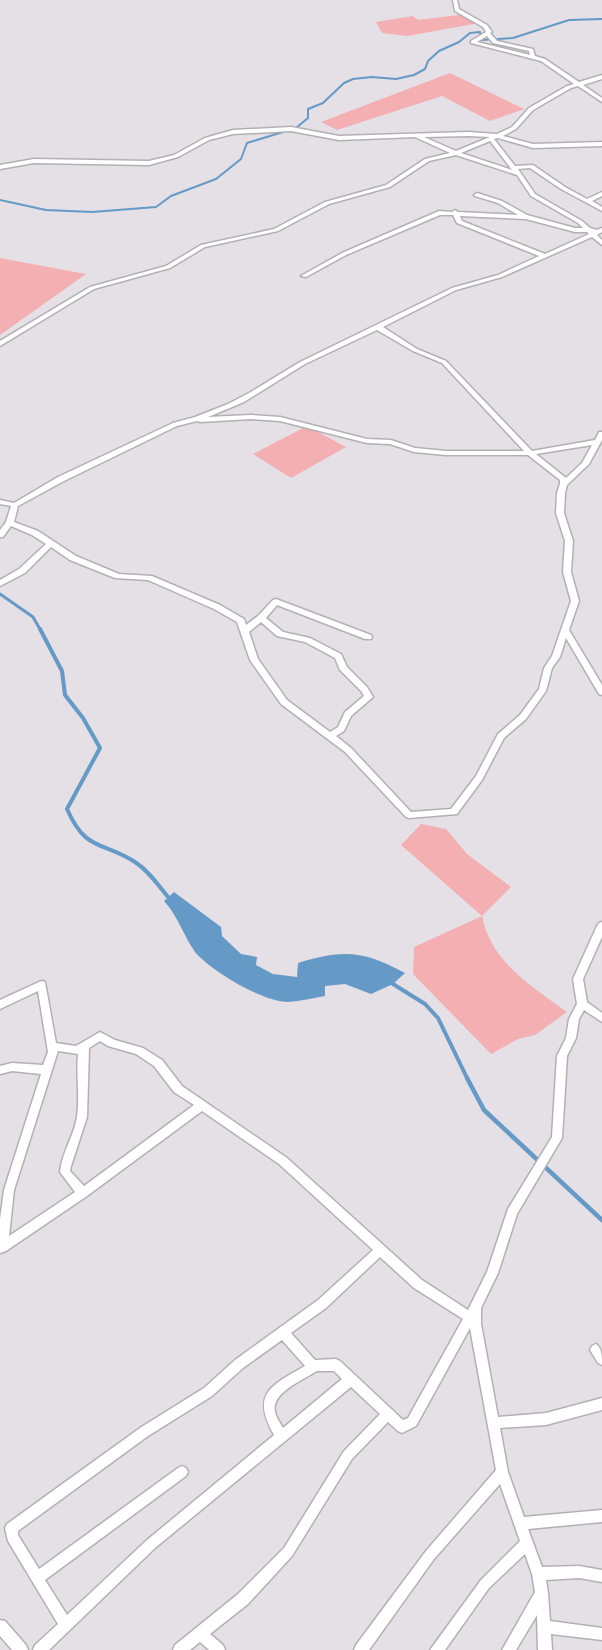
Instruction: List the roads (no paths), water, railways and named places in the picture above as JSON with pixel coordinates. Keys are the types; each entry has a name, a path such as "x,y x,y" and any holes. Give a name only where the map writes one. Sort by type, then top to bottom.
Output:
{"street":[{"path":"455,0 457,10 485,26 490,39 499,43 525,47 531,50 533,57"},
{"path":"488,34 473,42 533,57 555,66 577,85 602,100"},
{"path":"0,344 92,288 168,267 203,246 276,230 327,203 398,182 428,160 456,153 498,136 514,128 531,109 577,85 602,76"},
{"path":"0,167 34,161 149,163 184,153 207,139 241,131 295,129 339,138 414,135 498,136 532,146 602,144"},
{"path":"414,135 456,153 516,171 531,166 562,188 602,209"},
{"path":"491,139 540,200 580,222 602,243"},
{"path":"587,201 602,194"},
{"path":"477,195 500,202 526,217"},
{"path":"455,212 459,222 545,256"},
{"path":"304,276 344,254 439,213 526,217 575,230 589,232 602,230"},
{"path":"195,421 254,393 307,360 454,289 500,276 545,256 589,232"},
{"path":"378,327 415,350 444,362 530,453 563,479 564,484"},
{"path":"0,502 15,505 61,479 175,424 195,421 251,417 280,419 367,441 390,442 414,450 503,455 530,453 600,437"},
{"path":"10,523 24,528 74,558 118,576 149,578 217,606 240,621 254,660 284,702 366,766 409,815 454,812 479,778 501,736 524,717 537,701 543,689 548,668 566,631 575,601 567,572 569,541 560,513 561,493 564,484 585,464 600,437"},
{"path":"0,535 10,523 15,505"},
{"path":"0,583 22,571 50,544"},
{"path":"244,631 276,602 368,637"},
{"path":"261,618 280,634 307,640 338,656 347,674 364,689 369,697 348,714 341,729 330,736"},
{"path":"566,631 602,692"},
{"path":"281,1437 269,1413 276,1390 314,1367 333,1364 402,1427 412,1422 473,1313 492,1273 512,1212 557,1138 562,1056 571,1038 574,1018 582,1004 578,979 602,926"},
{"path":"0,1005 42,985 52,1061 32,1111 23,1152 9,1190 1,1247"},
{"path":"582,1004 602,1018"},
{"path":"51,1046 77,1050 100,1036 111,1043 139,1051 162,1067 178,1089 283,1161 418,1284 473,1313"},
{"path":"82,1193 65,1172 67,1155 80,1128 83,1105 81,1065 84,1046"},
{"path":"0,1070 31,1068 48,1070"},
{"path":"1,1247 82,1193 202,1105"},
{"path":"65,1623 10,1533 11,1528 144,1432 200,1397 239,1364 322,1304 380,1251"},
{"path":"473,1313 495,1423 502,1472 538,1574 542,1593 545,1650"},
{"path":"284,1333 314,1367"},
{"path":"40,1650 65,1623 151,1544 351,1379"},
{"path":"495,1423 546,1419 602,1404"},
{"path":"180,1650 243,1599 288,1552 348,1455 388,1414"},
{"path":"37,1578 182,1472"},
{"path":"362,1650 430,1555 502,1472"},
{"path":"521,1523 602,1516"},
{"path":"437,1650 485,1584 527,1543"},
{"path":"538,1574 579,1572 602,1576"},
{"path":"509,1650 542,1593"},
{"path":"0,1626 21,1650"},
{"path":"544,1627 602,1634"},
{"path":"201,1634 218,1650"}],"water":[{"path":"174,892 221,927 222,936 241,954 257,957 256,965 273,974 297,977 298,963 341,954 365,956 405,973 393,984 371,994 345,984 325,986 325,996 302,1000 288,1002 265,997 225,976 195,952 164,901"}],"waterway":[{"path":"0,200 46,210 92,212 156,207 171,196 216,179 241,159 247,143 296,128 308,118 308,109 323,103 344,83 353,79 372,77 396,79 414,75 425,69 428,61 439,51 459,42 470,33 480,32 481,40 513,38 569,20 602,19"},
{"path":"0,594 33,617 41,631"},
{"path":"40,629 62,671 65,695 83,718 100,748 67,809 74,823 88,839 135,862 153,878 168,897"},
{"path":"393,984 425,1004 438,1018 467,1079"},
{"path":"467,1079 484,1110 602,1220"}]}
